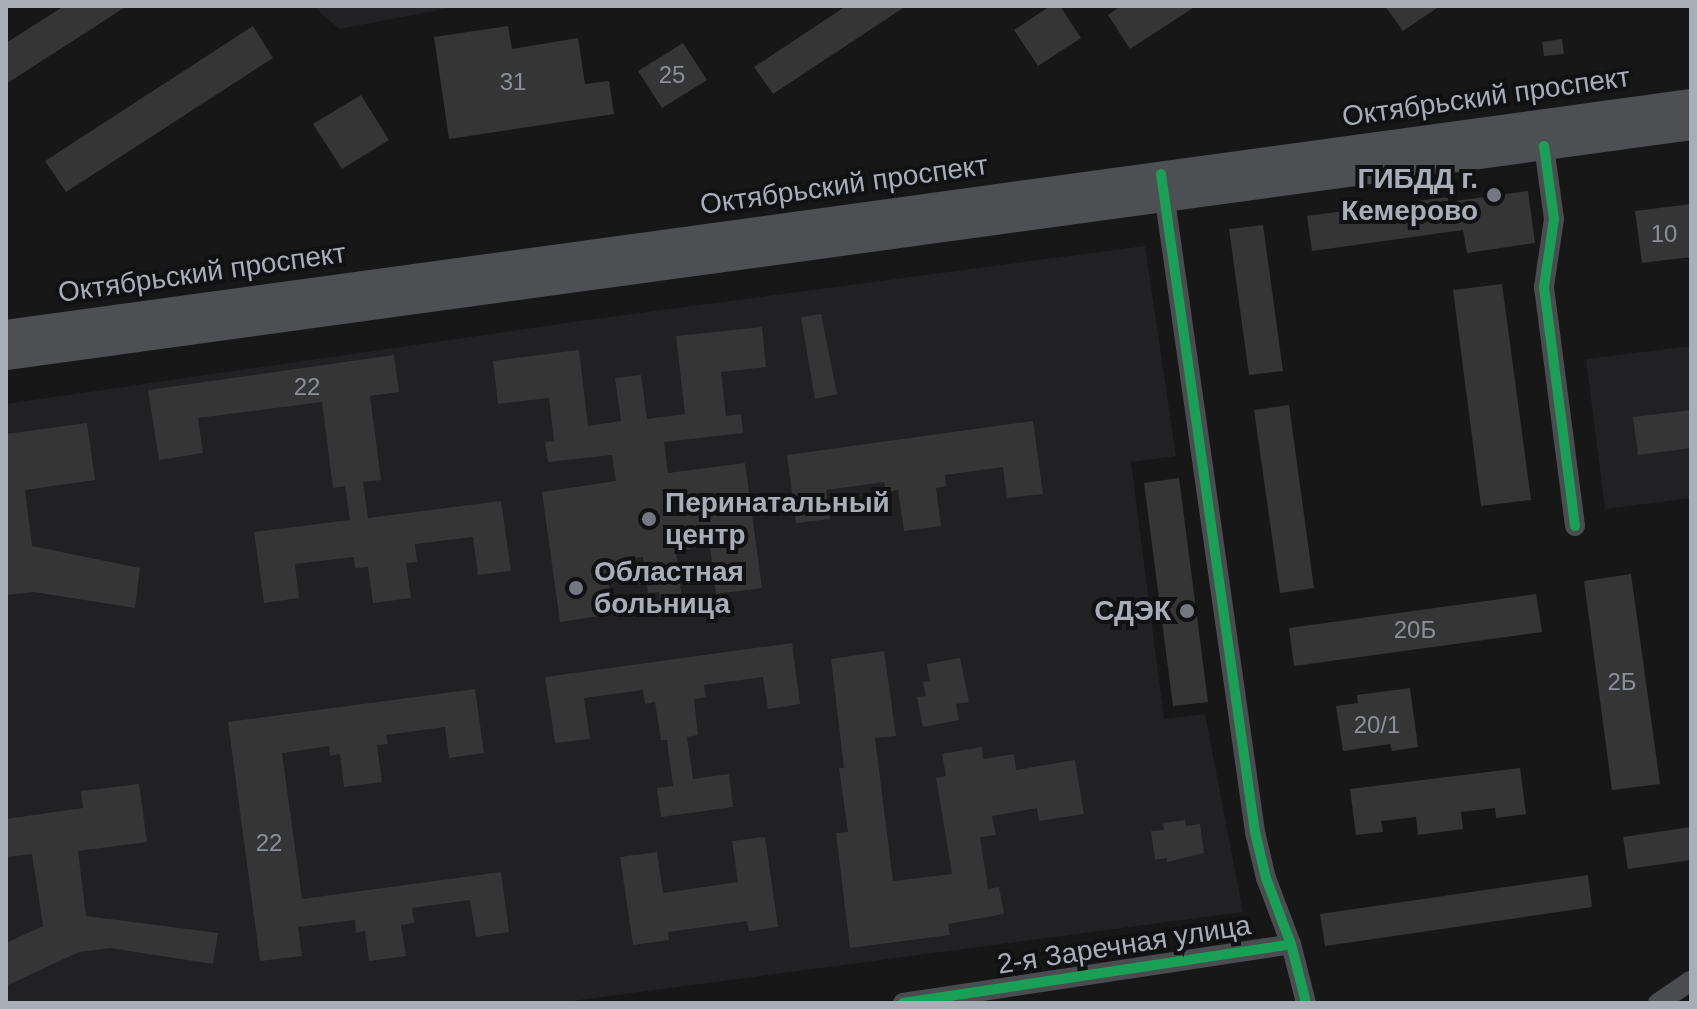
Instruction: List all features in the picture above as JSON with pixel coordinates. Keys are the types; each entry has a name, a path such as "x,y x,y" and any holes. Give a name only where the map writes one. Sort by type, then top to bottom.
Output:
{"main road":[{"name":"Октябрьский проспект","path":"6,357 1163,186 1691,102"},
{"name":"Октябрьский проспект","path":"6,333 1163,186 1544,146 1691,127"}],"street":[{"path":"1544,146 1554,219 1544,287 1575,526"},
{"path":"1163,186 1255,832 1266,878 1291,944"},
{"name":"2-я Заречная улица","path":"903,1003 1291,944 1306,1003"},
{"path":"1658,1003 1691,981"}],"shaded area":[{"path":"313,6 460,6 339,29"},
{"name":"Областная больница","path":"1145,246 1176,456 1131,462 1164,719 1205,714 1243,912 557,1003 6,1003 6,404 587,320"},
{"path":"1691,346 1691,498 1605,509 1586,359"}],"building":[{"path":"64,6 127,6 6,84 6,43"},
{"path":"846,6 906,6 773,94 754,67"},
{"path":"1050,6 1060,6 1081,38 1038,66 1014,30"},
{"path":"1121,6 1196,6 1130,49 1108,15"},
{"path":"1385,6 1440,6 1403,31"},
{"path":"253,26 273,58 66,192 45,161"},
{"path":"508,26 512,49 578,38 585,84 609,81 614,114 449,139 434,37"},
{"path":"1562,39 1564,54 1544,56 1542,42"},
{"path":"683,43 707,80 662,108 638,71"},
{"path":"361,95 389,140 342,169 313,124"},
{"path":"1528,191 1535,243 1467,253 1463,230 1312,251 1307,216 1448,197 1448,202"},
{"path":"1691,204 1691,257 1642,263 1635,211"},
{"path":"1263,225 1283,371 1249,375 1229,229"},
{"path":"1502,284 1531,500 1481,506 1453,290"},
{"path":"821,314 837,394 815,399 801,317"},
{"name":"Перинатальный центр","path":"762,327 766,367 721,372 726,416 741,414 743,433 664,442 668,473 745,463 762,588 716,594 710,546 676,551 683,607 662,610 659,592 648,593 643,557 606,562 613,614 560,622 542,492 616,481 612,455 548,462 545,442 554,441 549,398 498,404 493,361 579,350 588,426 621,421 615,378 641,375 647,419 685,414 676,336"},
{"path":"394,355 399,392 370,396 381,480 363,482 368,518 501,501 511,571 478,575 473,537 415,544 417,562 406,563 411,598 373,603 368,567 355,568 354,557 295,564 299,598 264,603 254,532 350,520 345,486 333,488 322,402 198,418 203,453 159,460 148,390"},
{"path":"1289,405 1314,588 1280,593 1254,410"},
{"path":"1691,410 1691,448 1638,455 1633,417"},
{"path":"1033,421 1043,494 1007,498 1003,467 945,475 946,486 936,488 941,526 904,531 898,490 886,492 884,482 826,490 830,519 796,523 787,455"},
{"path":"87,423 95,480 25,490 32,546 140,568 135,608 34,592 6,595 6,434"},
{"path":"1179,478 1208,702 1173,706 1144,483"},
{"path":"1631,574 1660,784 1612,790 1584,581"},
{"path":"1536,594 1542,632 1294,666 1289,628"},
{"path":"792,643 800,704 768,709 763,677 704,685 706,697 694,699 698,735 687,737 693,779 729,774 733,807 661,817 657,788 673,786 667,740 661,740 655,702 645,704 643,690 584,698 590,739 555,743 545,677"},
{"path":"884,651 896,736 875,738 893,881 952,874 936,778 946,776 942,754 982,747 983,759 1014,754 1016,770 1075,760 1084,814 1039,821 1037,808 992,816 996,835 980,837 988,889 999,887 1004,914 948,924 950,935 850,948 836,833 848,832 839,768 844,768 831,659"},
{"path":"960,658 969,702 956,704 959,720 923,727 917,697 926,696 923,682 930,681 927,664"},
{"path":"1410,688 1418,747 1392,751 1390,744 1343,751 1336,706 1358,703 1357,695"},
{"path":"475,689 484,753 449,758 445,727 386,735 388,744 377,745 382,782 344,787 340,754 330,756 329,746 282,753 302,899 501,872 509,932 476,937 470,900 412,908 414,923 401,925 406,956 369,961 365,931 356,933 355,920 298,927 302,956 260,961 228,722"},
{"path":"1520,768 1526,814 1496,818 1495,808 1461,812 1463,829 1418,835 1416,817 1381,821 1383,832 1356,835 1350,789"},
{"path":"139,784 147,842 78,851 86,916 218,933 213,964 110,948 79,952 6,986 6,943 43,926 32,854 6,857 6,819 83,808 81,791"},
{"path":"1185,820 1186,826 1200,824 1204,853 1167,862 1167,858 1155,860 1151,831 1164,830 1163,823"},
{"path":"1691,827 1691,860 1628,869 1623,837"},
{"path":"765,837 778,927 749,931 747,921 668,932 669,940 633,945 620,857 657,852 663,893 738,882 732,841"},
{"path":"1588,875 1592,907 1325,946 1320,914"}],"cycle path":[{"path":"1544,146 1554,219 1544,287 1575,526"},
{"path":"1161,174 1255,832 1266,878 1291,944 1306,1003"},
{"path":"903,1003 1291,944"}],"place":[{"name":"ГИБДД г. Кемерово","path":"1494,195"},
{"name":"Перинатальный центр","path":"649,519"},
{"name":"Областная больница","path":"576,588"},
{"name":"СДЭК","path":"1187,611"}]}
